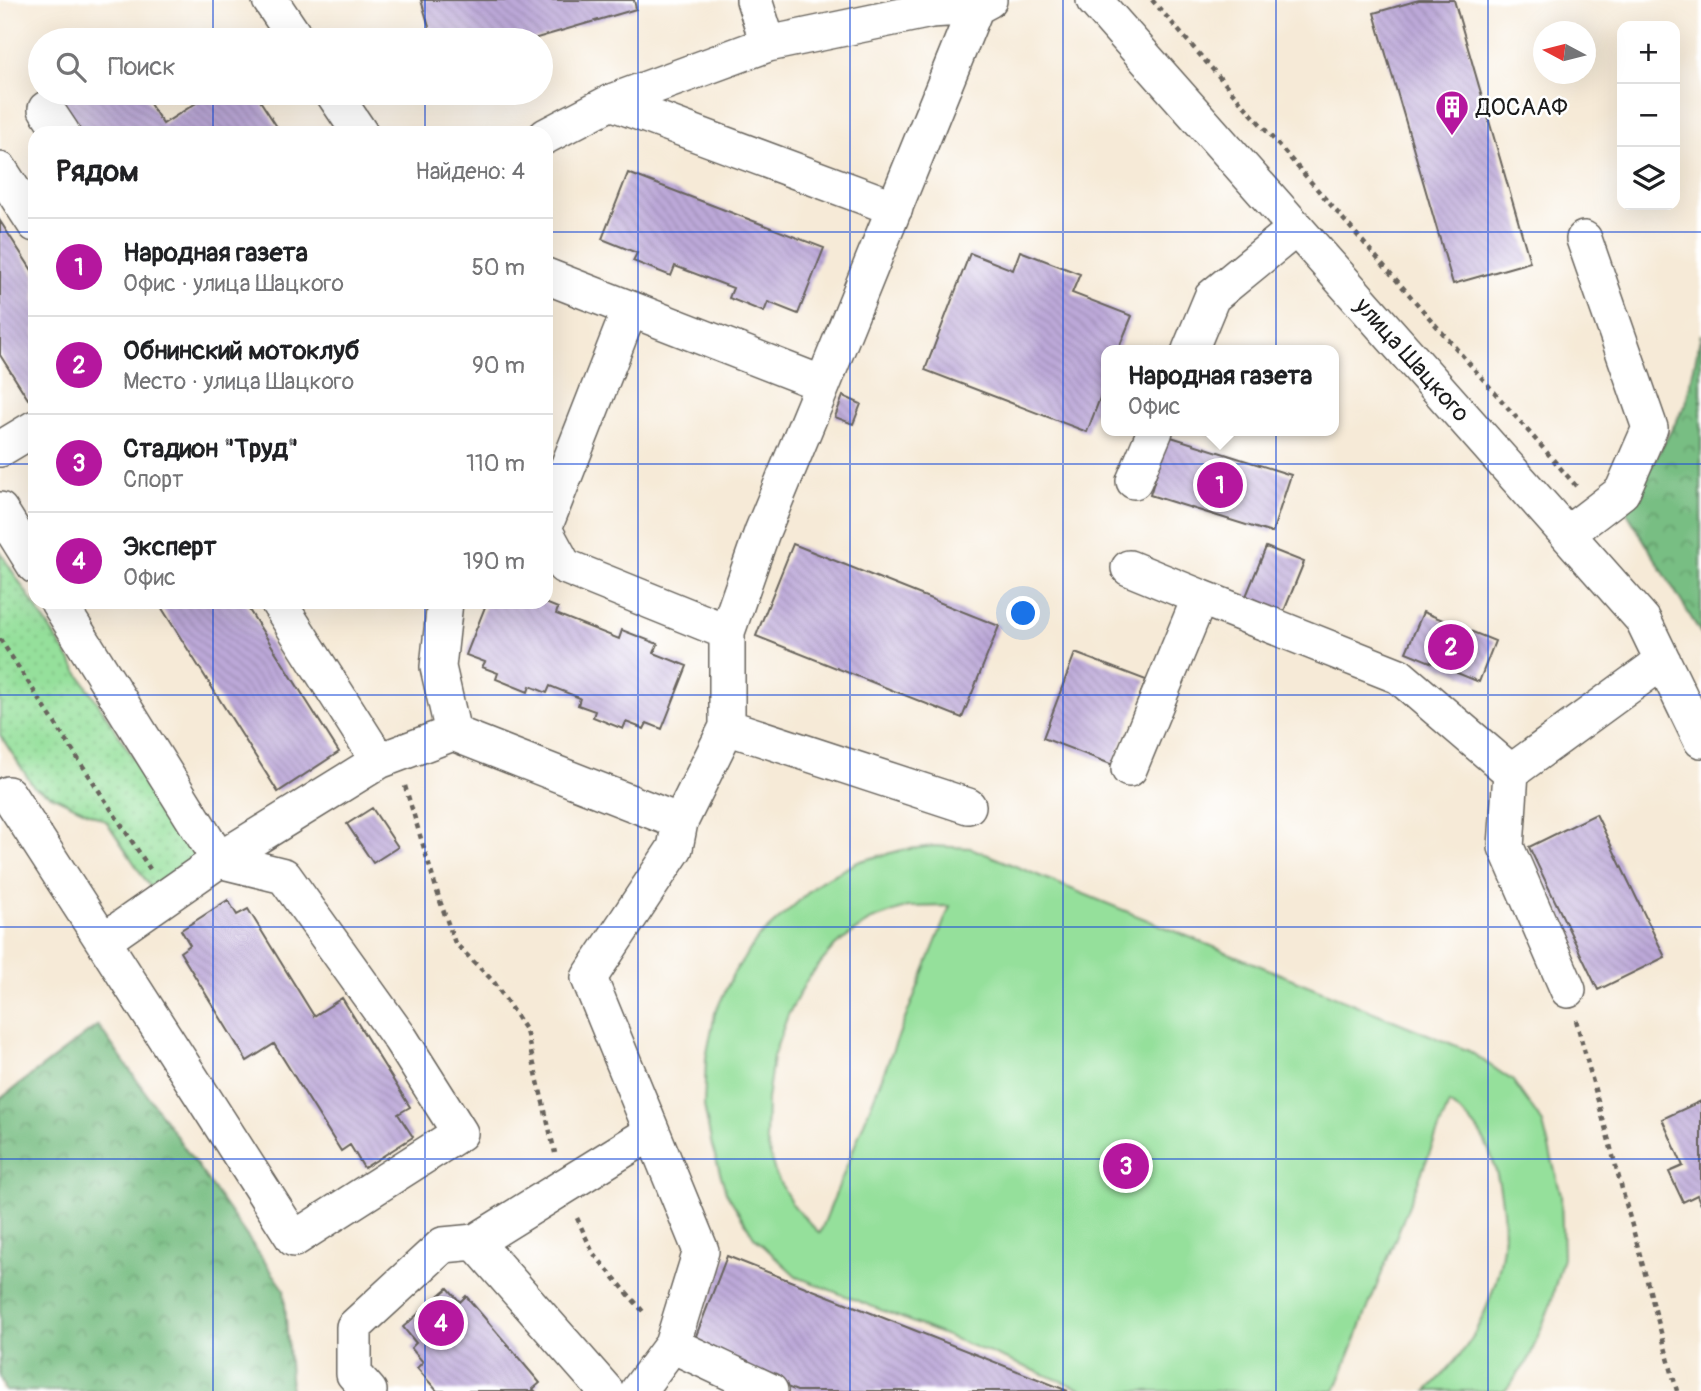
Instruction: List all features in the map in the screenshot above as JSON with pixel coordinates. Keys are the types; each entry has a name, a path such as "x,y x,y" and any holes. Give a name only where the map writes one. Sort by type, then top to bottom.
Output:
{"street":[{"path":"270,0 289,28"},
{"path":"754,0 768,44"},
{"name":"улица Шацкого","path":"1094,0 1643,620 1701,740"},
{"path":"553,132 611,102 768,44 931,10 982,3"},
{"path":"638,1391 672,1345 701,1251 589,978 675,848 680,822 727,727 727,632 762,532 804,447 823,384 982,3"},
{"path":"611,102 895,208"},
{"path":"341,105 355,126"},
{"path":"0,170 28,213"},
{"path":"1192,345 1213,297 1295,229"},
{"path":"1567,534 1622,492 1650,428 1584,239"},
{"path":"553,279 823,384"},
{"path":"553,505 630,309"},
{"path":"0,449 28,432"},
{"path":"1134,481 1153,436"},
{"path":"0,510 28,555"},
{"path":"553,546 564,566 727,632"},
{"path":"1129,568 1399,676 1510,772"},
{"path":"1129,769 1200,597"},
{"path":"4,787 294,1239 460,1133 400,1038 284,876 219,860 62,609"},
{"path":"283,609 385,759"},
{"path":"444,609 438,667 453,733"},
{"path":"1510,772 1663,661"},
{"path":"727,727 968,806"},
{"path":"103,941 219,860 385,759 453,733 680,822"},
{"path":"1510,772 1506,847 1568,990"},
{"path":"0,828 4,787"},
{"path":"369,1391 354,1374 354,1327 443,1245 475,1242 652,1132"},
{"path":"475,1242 606,1391"},
{"path":"672,1345 770,1391"}],"path":[{"path":"1152,0 1598,510"},
{"path":"0,639 168,896"},
{"path":"385,759 407,789 455,943 494,982 526,1031 564,1187 593,1253 672,1345"},
{"path":"1568,990 1677,1391"}],"green space":[{"path":"1701,334 1701,634 1626,511 1686,404"},
{"path":"0,552 28,595 28,609 37,609 197,856 150,887 106,821 34,787 0,735"},
{"path":"933,846 971,848 1469,1051 1513,1081 1543,1124 1561,1195 1563,1257 1550,1306 1528,1361 1505,1391 1427,1391 1451,1366 1472,1338 1491,1295 1502,1251 1503,1211 1496,1170 1481,1135 1463,1114 1449,1104 1335,1391 1086,1391 797,1277 754,1237 726,1192 712,1146 704,1106 706,1058 715,1013 733,974 758,938 821,881 860,861 902,850","holes":["950,906 820,1233 792,1204 775,1173 766,1139 767,1099 773,1057 788,1015 808,978 835,946 869,921 908,907"]},
{"path":"98,1025 284,1289 291,1391 5,1391 0,1376 0,1099"}],"building":[{"path":"421,0 634,0 636,9 553,33 553,28 429,28"},
{"name":"ДОСААФ","path":"1419,0 1454,0 1530,262 1453,284 1374,13"},
{"path":"61,105 151,105 163,124 193,105 263,105 276,126 75,126"},
{"path":"628,173 824,248 798,314 768,302 764,312 729,298 733,288 675,266 671,276 633,261 637,253 602,239"},
{"path":"0,221 28,264 28,399 0,355"},
{"path":"1020,251 1080,274 1072,293 1132,316 1120,345 1101,345 1101,395 1087,432 925,370 970,253 1013,270"},
{"path":"843,396 861,404 853,424 835,417"},
{"path":"1168,436 1291,475 1272,533 1150,495"},
{"path":"793,544 999,626 962,718 756,636"},
{"path":"1266,547 1304,562 1280,621 1242,606"},
{"path":"553,606 558,608 556,614 619,639 622,630 658,644 654,653 687,666 662,729 647,723 644,729 626,722 623,729 593,717 595,711 578,705 580,698 550,686 547,693 530,686 528,692 496,679 498,673 482,667 485,662 466,655 484,609 553,609"},
{"path":"162,609 248,609 339,752 278,792"},
{"path":"1423,612 1495,641 1479,682 1406,652"},
{"path":"1075,653 1146,680 1113,765 1043,738"},
{"path":"372,808 398,847 373,863 347,824"},
{"path":"1596,814 1665,957 1598,990 1529,847"},
{"path":"228,900 237,915 248,909 314,1016 342,998 410,1107 398,1114 413,1137 364,1168 350,1145 341,1151 274,1044 247,1061 180,952 190,945 181,930"},
{"path":"1701,1101 1701,1205 1697,1195 1683,1202 1669,1172 1683,1166 1662,1119"},
{"path":"727,1256 1068,1391 797,1391 691,1349"},
{"path":"448,1288 460,1302 466,1296 540,1383 533,1389 535,1391 437,1391 417,1368 423,1362 411,1348 416,1343 403,1327"}],"place":[{"name":"ДОСААФ","path":"1452,137"},
{"name":"Народная газета","path":"1220,485"},
{"name":"Обнинский мотоклуб","path":"1451,647"},
{"name":"Стадион \"Труд\"","path":"1126,1166"},
{"name":"Эксперт","path":"441,1323"}]}
